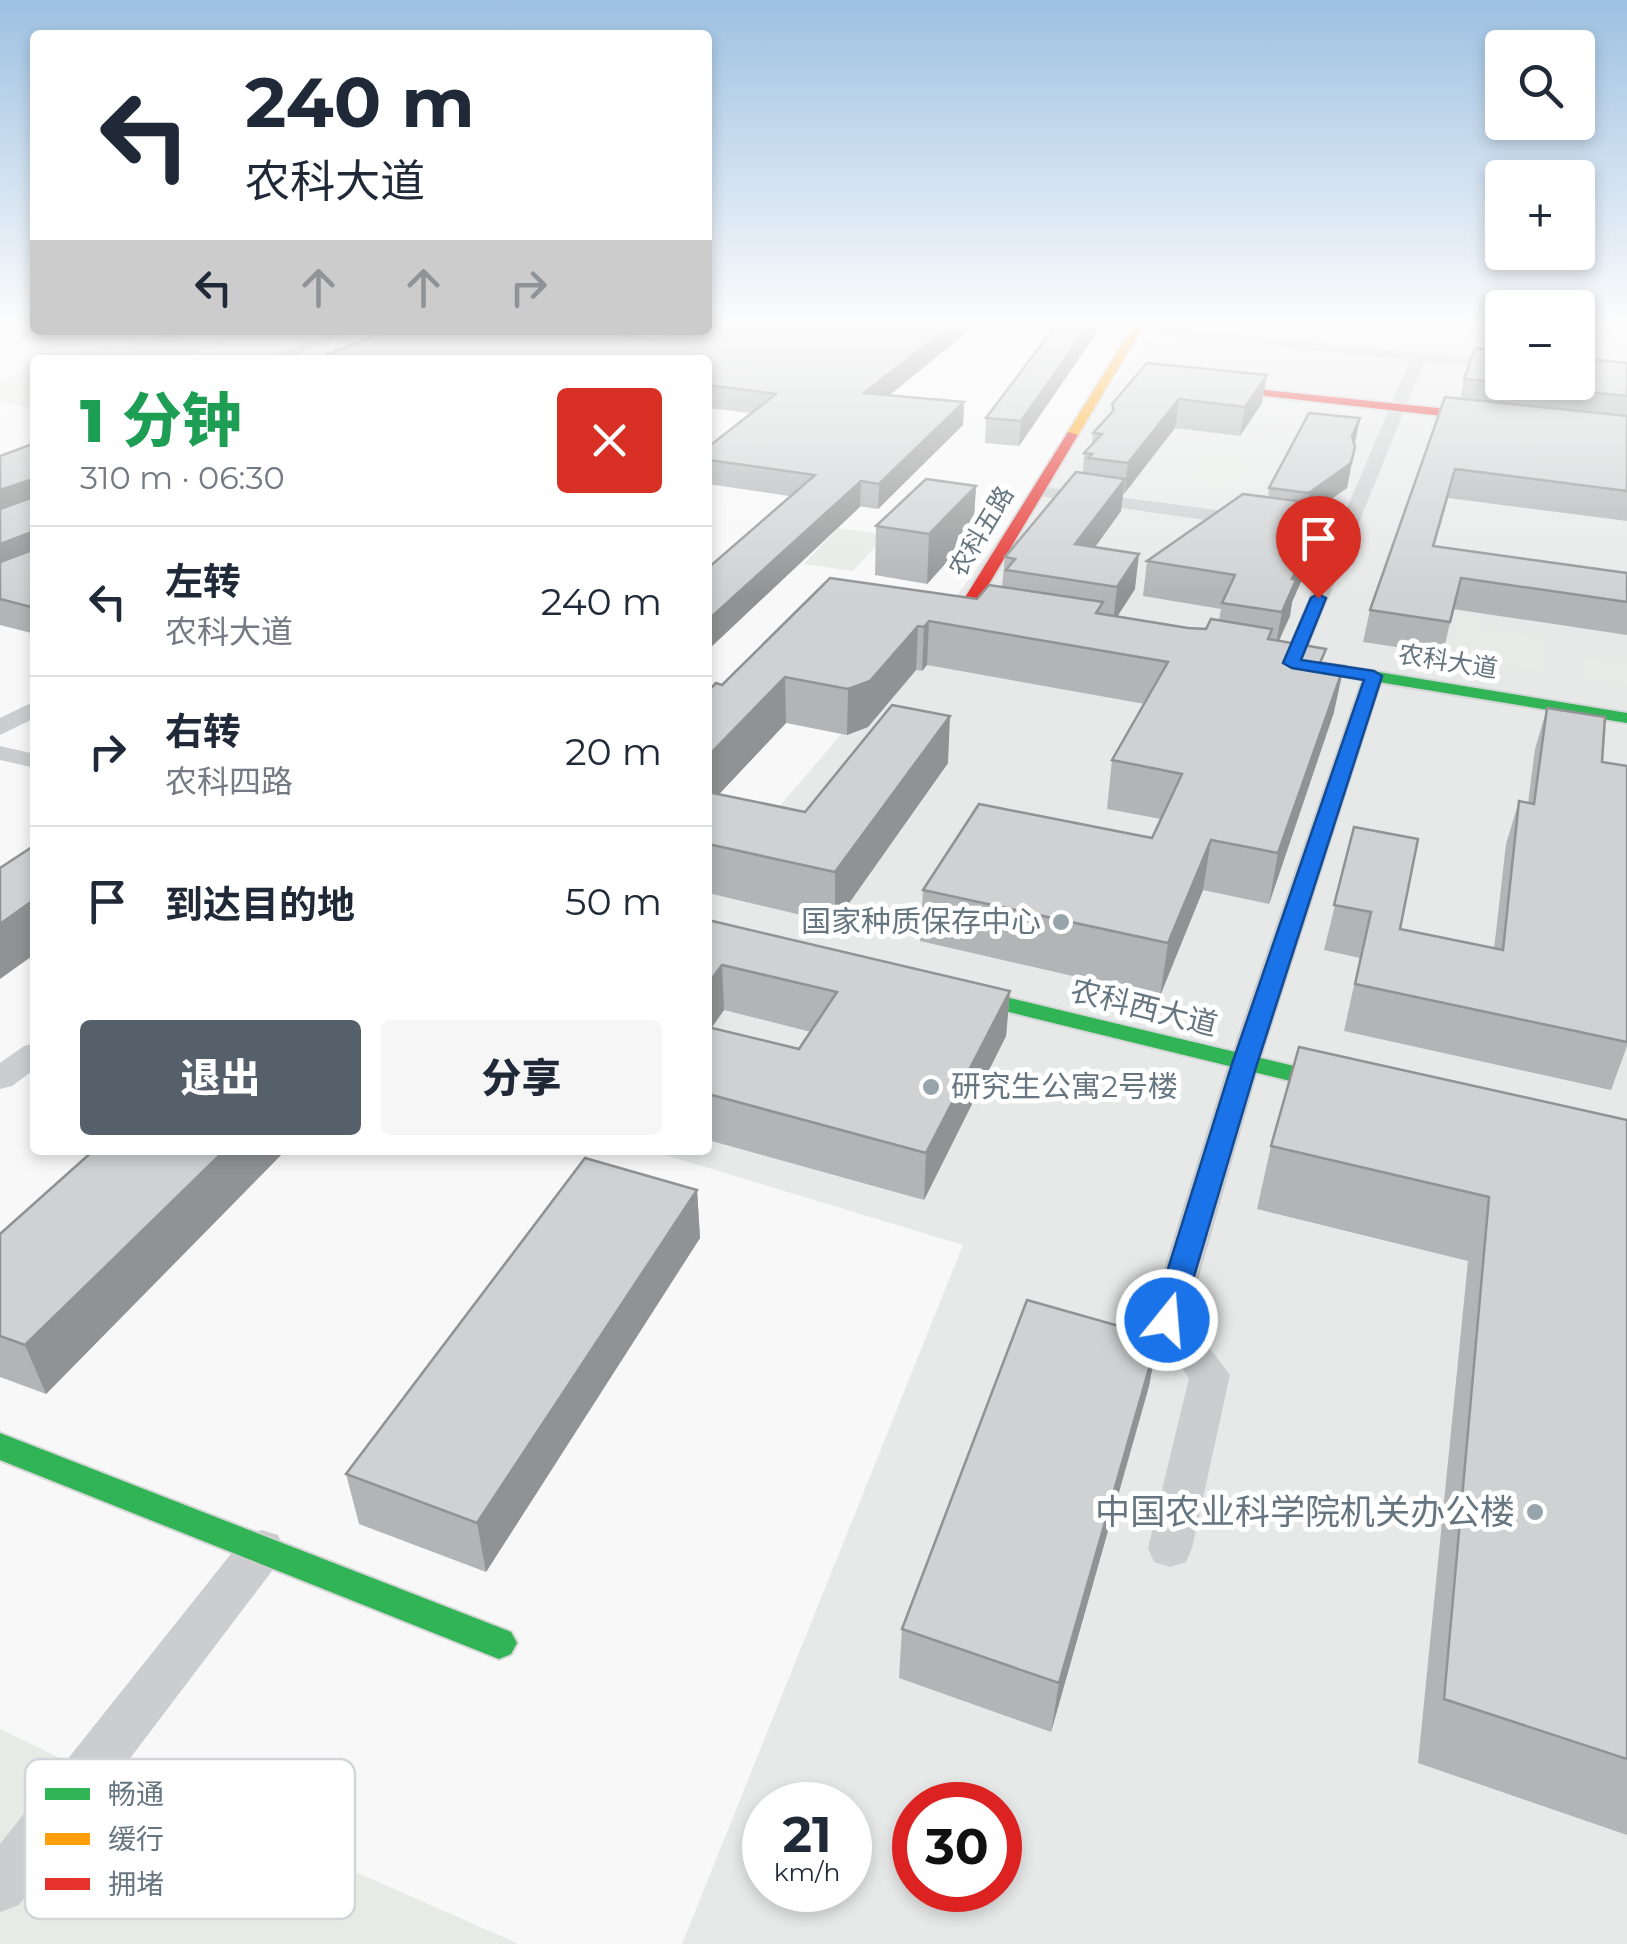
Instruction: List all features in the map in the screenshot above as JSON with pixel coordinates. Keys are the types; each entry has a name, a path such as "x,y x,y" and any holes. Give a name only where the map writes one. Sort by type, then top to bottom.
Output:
{"street":[{"name":"农科五路","path":"1020,621 964,612 1038,491 1091,416"},
{"path":"1292,663 1336,532 1396,416"},
{"path":"1476,416 1514,420"},
{"path":"1038,491 1268,523"},
{"name":"农科大道","path":"1258,658 1627,718"},
{"path":"1170,1548 1210,1374 1167,1320 1244,1064 1374,676"},
{"path":"0,728 30,711"},
{"path":"0,754 30,760"},
{"name":"农科西大道","path":"938,988 1378,1093"},
{"path":"0,1080 30,1057"},
{"path":"0,1446 498,1643"},
{"path":"99,1759 262,1549"},
{"path":"0,1886 25,1854"}],"shaded area":[{"path":"1090,416 1627,416 1627,1944 682,1944 742,1795 742,1912 872,1912 872,1782 747,1782 963,1245 666,1155 712,1155 712,885 938,621"},
{"path":"1205,455 1248,461 1234,486 1189,481"},
{"path":"838,528 886,535 853,571 804,564"},
{"path":"1458,612 1480,616 1479,627 1547,638 1543,672 1447,657"},
{"path":"1585,657 1627,662 1627,686 1585,679 1580,675"},
{"path":"0,1729 62,1759 25,1759 25,1814 0,1845"},
{"path":"25,1849 25,1919 355,1919 355,1872 519,1944 0,1944 0,1872"}],"building":[{"path":"748,416 950,416 879,484 861,481 712,616 712,565 815,475 712,461 712,444"},
{"path":"988,416 1025,416 1021,421"},
{"path":"1109,416 1166,416 1128,463 1088,458 1092,454 1084,453 1102,434 1093,433"},
{"path":"1308,416 1360,418 1352,436 1355,447 1351,463 1309,493 1269,488"},
{"path":"1438,416 1627,416 1627,491 1455,469 1433,546 1627,573 1627,602 1461,578 1450,622 1370,610"},
{"path":"30,445 30,480 0,490 0,456"},
{"path":"1076,472 1125,479 1075,544 1139,554 1117,587 1006,570 1015,559 1005,557"},
{"path":"926,479 976,486 929,534 876,526"},
{"path":"1243,494 1327,505 1292,579 1296,580 1282,612 1222,603 1235,575 1147,561"},
{"path":"30,498 30,551 29,533 0,544 0,509"},
{"path":"30,551 30,607 0,599 0,562"},
{"path":"830,578 977,599 989,585 1103,602 1096,613 1188,628 1206,629 1211,619 1272,629 1268,639 1326,649 1320,663 1344,666 1278,853 1211,840 1168,943 923,890 979,804 1152,838 1182,774 1112,760 1168,662 929,621 924,627 918,626 870,681 848,689 785,677 712,752 712,687 716,683 722,685"},
{"path":"892,705 950,716 835,872 712,845 712,793 805,812"},
{"path":"1547,708 1605,717 1602,762 1627,766 1627,1042 1355,984 1371,912 1334,905 1354,827 1418,839 1400,929 1503,950 1519,801 1534,804"},
{"path":"30,848 30,903 0,924 0,868"},
{"path":"712,921 1010,991 926,1153 712,1095 712,1028 799,1049 837,992 722,965 712,979"},
{"name":"中国农业科学院机关办公楼","path":"1299,1047 1627,1120 1627,1759 1444,1699 1489,1197 1271,1146"},
{"path":"88,1155 220,1155 25,1345 0,1336 0,1234"},
{"path":"585,1158 697,1190 477,1523 346,1474"},
{"path":"1027,1300 1158,1337 1059,1683 902,1629"}],"traffic: fast":[{"path":"1287,662 1627,718"},
{"path":"955,992 1348,1087"},
{"path":"0,1446 499,1643"}],"traffic: slow":[{"path":"1072,435 1084,416"}],"traffic: jam":[{"path":"1474,416 1495,418"},
{"path":"1004,619 964,612 1072,435"}],"place":[{"name":"国家种质保存中心","path":"1061,922"},
{"name":"研究生公寓2号楼","path":"931,1087"},
{"name":"中国农业科学院机关办公楼","path":"1535,1512"}],"route":[{"path":"1167,1320 1244,1064 1374,676 1292,663 1318,598"}]}
